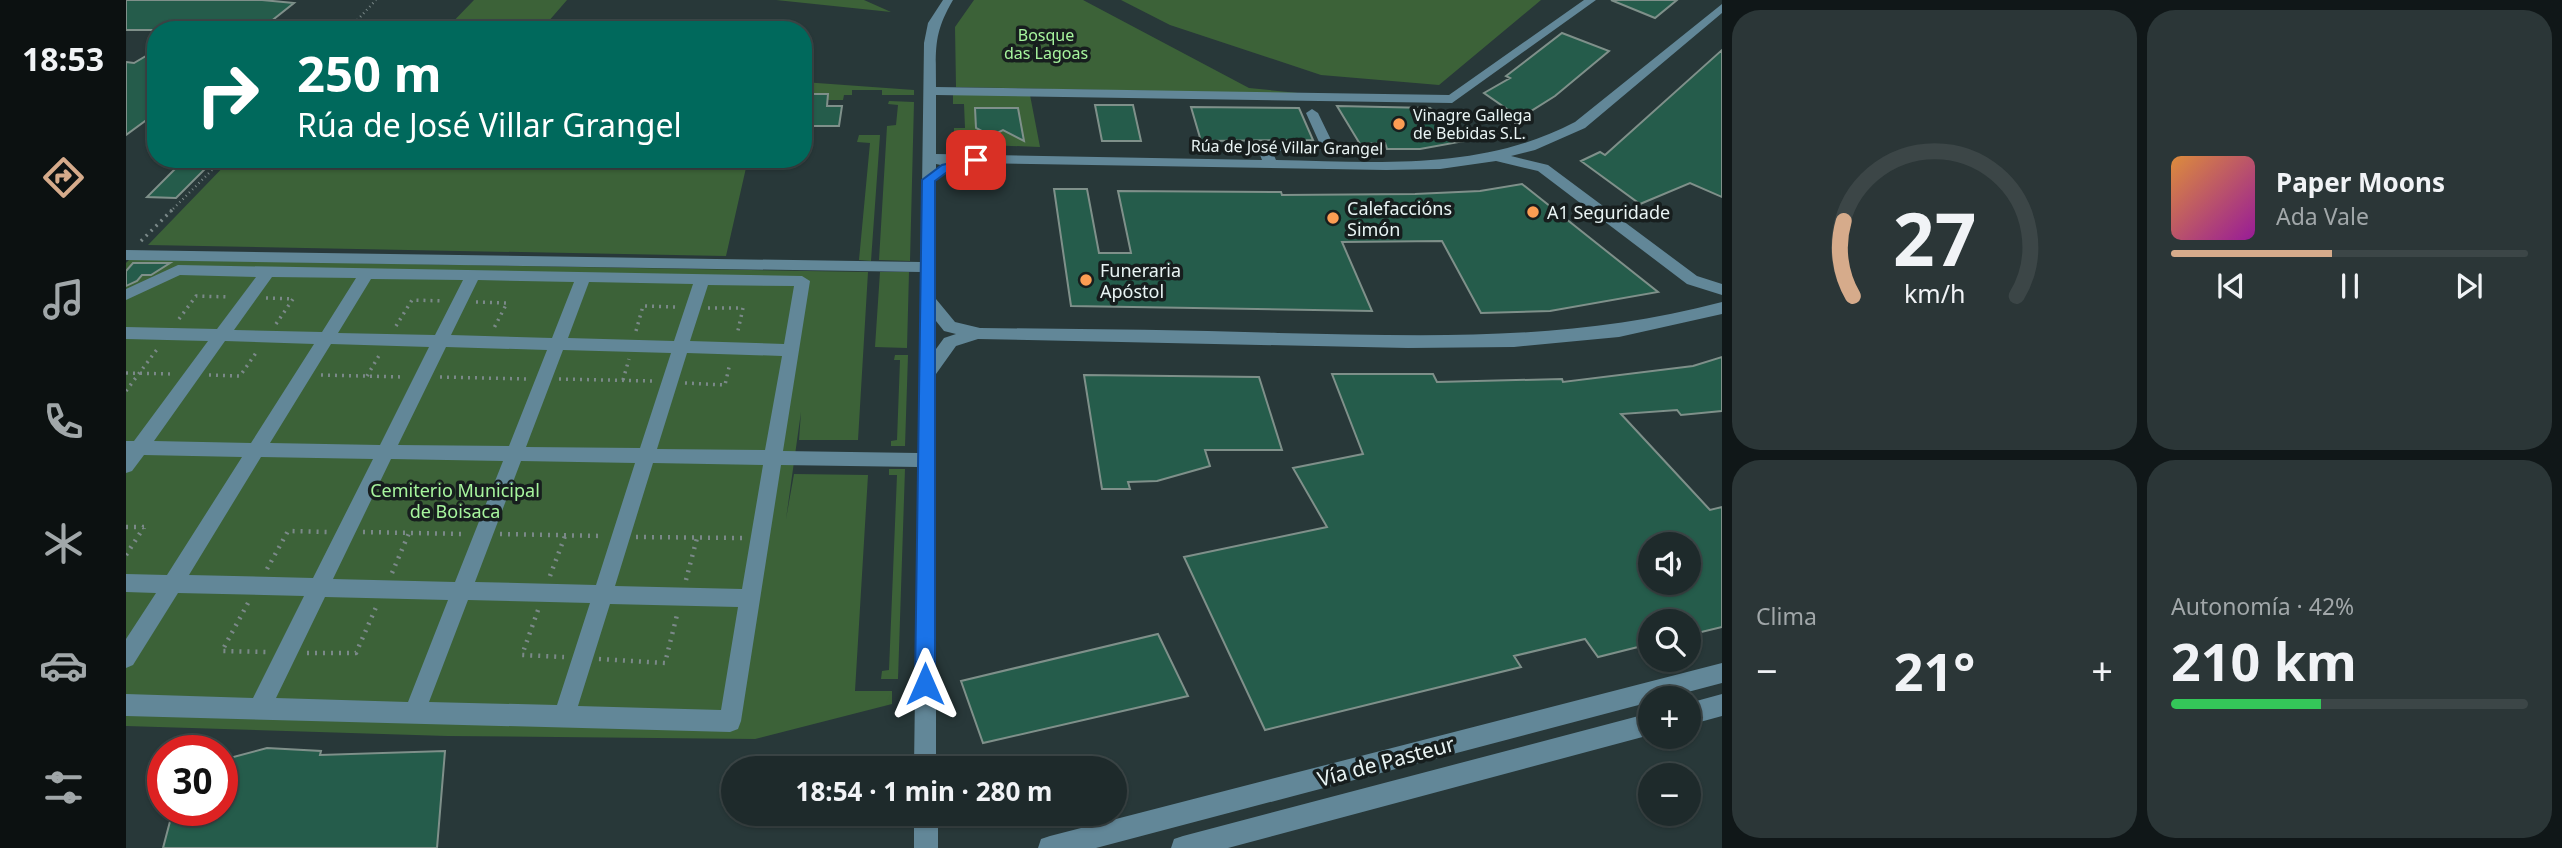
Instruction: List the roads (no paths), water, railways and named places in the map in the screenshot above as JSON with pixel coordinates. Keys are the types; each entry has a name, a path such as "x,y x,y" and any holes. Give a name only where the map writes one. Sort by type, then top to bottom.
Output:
{"street":[{"path":"925,756 931,33 938,14 948,0"},
{"path":"930,91 1452,99 1591,0"},
{"name":"Rúa de José Villar Grangel","path":"929,159 946,156 970,160 1414,166 1494,157 1540,144 1580,125 1722,7"},
{"path":"1271,164 1264,146 1327,146 1312,113"},
{"name":"Rúa de José Villar Grangel","path":"930,138 948,151 970,160"},
{"path":"1539,165 1540,144"},
{"path":"929,323 950,334 1536,341 1612,334 1699,315 1722,303 1704,286 1520,150"},
{"path":"1494,157 1539,165"},
{"name":"Rúa de José Villar Grangel","path":"929,180 946,168 970,160"},
{"path":"127,255 928,267"},
{"path":"126,295 178,270 802,281 730,721 126,705"},
{"path":"126,466 132,448 268,271"},
{"path":"126,658 367,273"},
{"path":"259,709 473,275"},
{"path":"414,713 583,278"},
{"path":"564,717 702,279"},
{"path":"1699,315 1704,286"},
{"path":"928,300 950,334"},
{"path":"126,333 792,350"},
{"path":"928,346 950,334"},
{"path":"928,373 950,334"},
{"path":"132,448 927,460"},
{"path":"126,583 751,598"},
{"name":"Vía de Pasteur","path":"1050,848 1722,673"},
{"path":"1701,711 1722,705"},
{"name":"Vía de Pasteur","path":"1183,848 1638,727"},
{"path":"926,826 926,848"}],"place":[{"name":"Vinagre Gallega de Bebidas S.L.","path":"1399,124"},
{"name":"A1 Seguridade","path":"1533,212"},
{"name":"Calefaccións Simón","path":"1333,218"},
{"name":"Funeraria Apóstol","path":"1086,280"}],"park label":[{"name":"Bosque das Lagoas","path":"1046,44"},
{"name":"Cemiterio Municipal de Boisaca","path":"455,500"}]}
